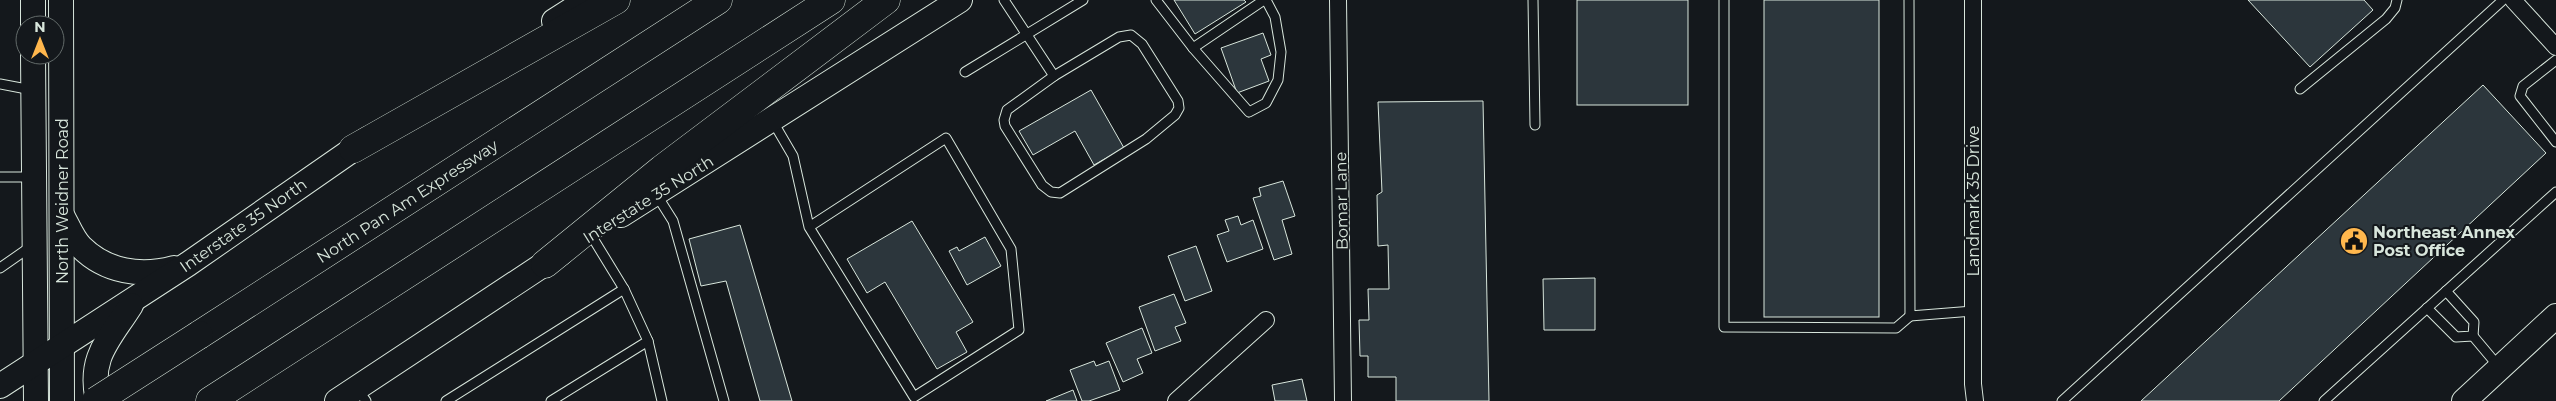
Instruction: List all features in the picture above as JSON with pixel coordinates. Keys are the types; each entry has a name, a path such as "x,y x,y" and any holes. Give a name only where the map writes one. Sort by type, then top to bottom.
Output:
{"highway":[{"path":"352,149 616,0"},
{"name":"North Pan Am Expressway","path":"97,401 718,0"},
{"path":"219,396 831,0"},
{"path":"545,264 662,169 886,0"}],"main road":[{"path":"33,0 33,15"},
{"name":"North Weidner Road","path":"61,0 62,401"},
{"name":"Interstate 35 North","path":"0,386 188,264 352,149 587,0"},
{"name":"Interstate 35 North","path":"337,401 362,394 545,264 960,0"},
{"name":"North Weidner Road","path":"33,65 36,401"},
{"path":"62,216 80,246 113,268 138,274 160,272 188,264"},
{"path":"97,401 94,372 98,360 136,298"},
{"path":"2464,401 2556,316"}],"street":[{"name":"Bomar Lane","path":"1338,0 1343,401"},
{"name":"Landmark 35 Drive","path":"1973,0 1973,384 1976,401"},
{"path":"2513,0 2556,47"},
{"path":"1176,401 1266,320"}],"lane":[{"path":"1004,0 1054,76"},
{"path":"965,72 1027,36 1083,0"},
{"path":"1156,0 1193,48 1249,112 1266,103 1278,80 1281,52 1275,17 1265,0 1193,48"},
{"path":"1533,0 1535,125"},
{"path":"1724,0 1724,327 1896,328 1910,316 1973,311"},
{"path":"1908,0 1910,316"},
{"path":"2300,89 2386,19 2395,8 2397,0"},
{"path":"2062,401 2503,0"},
{"path":"1131,35 1142,44 1178,100 1179,108 1175,115 1146,139 1060,193 1051,192 1042,185 1005,126 1004,120 1006,110 1054,76 1119,37 1131,35"},
{"path":"2556,60 2523,86 2520,96 2556,142"},
{"path":"0,84 34,90"},
{"path":"771,120 793,156 809,227 914,397 1019,330 1011,250 946,138 809,227"},
{"path":"0,177 34,177"},
{"path":"2324,401 2556,192"},
{"path":"655,193 673,221 724,401"},
{"path":"591,235 624,289 648,341 662,401"},
{"path":"0,268 34,244"},
{"path":"446,401 624,289"},
{"path":"2446,291 2474,322 2473,336 2500,368"},
{"path":"2427,308 2456,337 2473,336"},
{"path":"551,401 648,341"}],"building":[{"path":"1174,0 1244,0 1246,2 1195,34"},
{"path":"1577,0 1688,0 1688,105 1577,105"},
{"path":"1764,0 1879,0 1879,317 1764,317"},
{"path":"2248,0 2364,0 2373,10 2310,67"},
{"path":"1263,33 1271,55 1261,59 1269,81 1237,93 1221,48"},
{"path":"2483,85 2546,153 2279,401 2141,401"},
{"path":"1091,90 1124,148 1094,165 1075,131 1033,155 1019,131"},
{"path":"1483,101 1489,401 1396,401 1396,377 1368,377 1368,356 1360,356 1359,320 1369,320 1368,289 1389,289 1388,245 1378,246 1377,195 1382,192 1378,102"},
{"path":"1283,181 1295,216 1282,220 1292,254 1274,260 1253,198 1261,196 1259,188"},
{"path":"1238,216 1241,225 1253,220 1263,249 1227,262 1217,235 1229,231 1225,220"},
{"path":"912,221 973,322 956,332 967,352 937,369 885,282 867,293 847,259"},
{"path":"740,225 792,401 760,401 726,281 701,286 689,239"},
{"path":"985,237 1001,266 967,285 949,251 957,247 959,251"},
{"path":"1196,246 1212,291 1185,301 1168,256"},
{"path":"1595,278 1595,330 1544,330 1543,279"},
{"path":"1174,294 1186,323 1175,327 1181,341 1155,351 1139,307"},
{"path":"1142,328 1152,353 1137,359 1143,373 1123,382 1106,343"},
{"path":"1094,361 1096,366 1109,361 1120,390 1089,401 1082,401 1070,370"},
{"path":"1302,379 1307,401 1275,401 1272,385"},
{"path":"1073,390 1077,401 1046,401"}],"place":[{"name":"Northeast Annex Post Office","path":"2354,241"}]}
